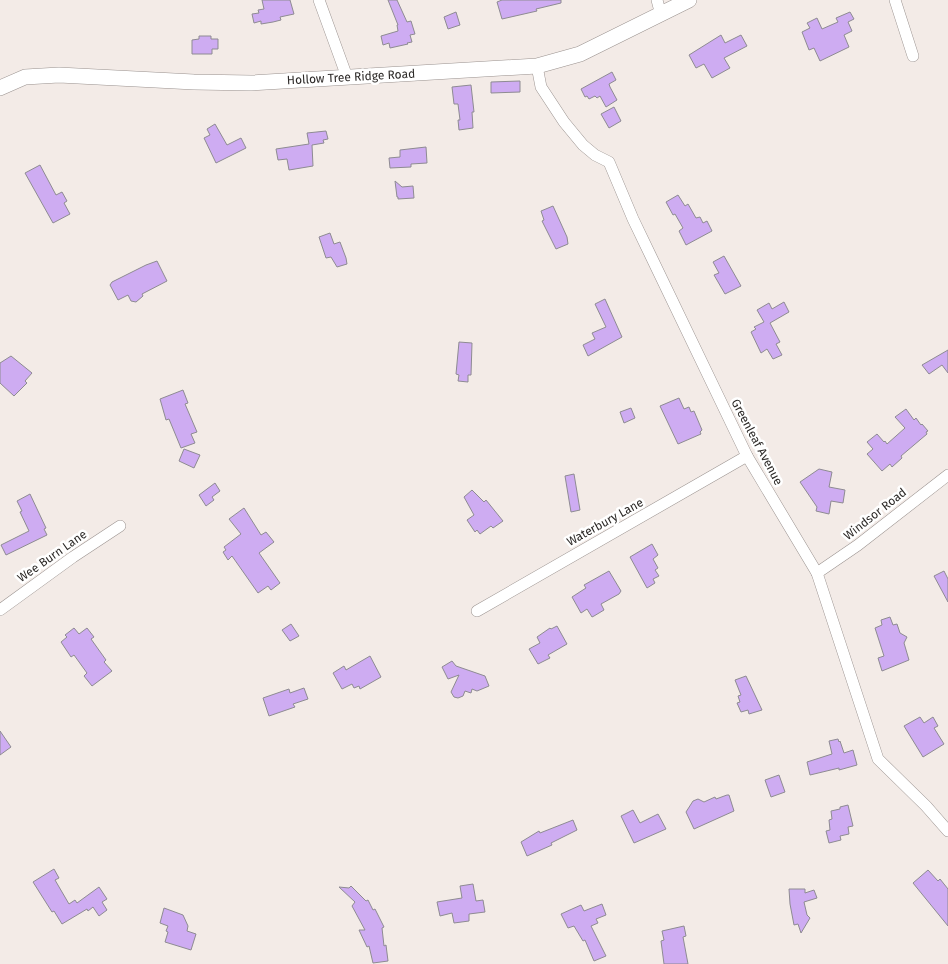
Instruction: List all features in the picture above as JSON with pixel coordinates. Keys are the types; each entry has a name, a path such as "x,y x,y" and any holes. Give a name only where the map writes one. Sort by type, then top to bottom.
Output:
{"street":[{"path":"319,0 347,77"},
{"path":"657,0 661,15"},
{"name":"Hollow Tree Ridge Road","path":"0,88 25,77 58,75 194,82 251,82 537,66 580,54 689,0"},
{"path":"895,0 913,56"},
{"name":"Greenleaf Avenue","path":"537,66 541,87 564,122 595,155 609,162 633,219 746,456 817,574 878,759 926,806 948,831"},
{"name":"Waterbury Lane","path":"477,611 746,456"},
{"name":"Windsor Road","path":"817,574 858,545 948,474"},
{"name":"Wee Burn Lane","path":"0,610 73,557 120,526"}],"building":[{"path":"262,0 290,0 294,14 280,17 281,20 273,22 261,24 261,21 254,23 252,14 259,13 258,10 264,9"},
{"path":"388,0 397,0 407,22 411,21 415,34 410,35 412,42 390,48 389,43 383,45 381,36 398,31 398,25"},
{"path":"502,0 561,0 561,3 502,19 497,2"},
{"path":"456,12 460,25 448,29 444,17"},
{"path":"850,12 854,19 848,22 852,31 844,35 849,47 820,61 814,48 809,50 802,32 810,28 807,23 817,18 822,29 838,22 836,18"},
{"path":"721,35 725,43 741,35 747,46 724,58 730,68 712,78 704,64 696,68 689,55"},
{"path":"199,36 211,36 211,39 218,39 218,49 212,49 212,54 192,54 192,40 199,39"},
{"path":"612,72 616,80 609,84 617,100 606,107 600,96 589,99 587,96 585,97 581,89"},
{"path":"520,81 520,92 491,93 491,82"},
{"path":"471,85 474,112 472,112 473,128 459,130 458,104 454,104 452,87"},
{"path":"614,107 621,121 609,128 601,114"},
{"path":"215,124 227,145 241,138 246,148 216,163 204,138 210,135 207,129"},
{"path":"326,131 328,139 323,140 324,143 312,145 313,166 289,170 287,159 278,160 276,149 309,144 307,133"},
{"path":"426,147 427,163 411,164 411,167 390,168 389,158 400,157 400,150"},
{"path":"40,165 56,195 62,192 67,201 64,203 70,214 53,223 25,173"},
{"path":"395,181 402,187 413,186 414,198 398,199"},
{"path":"678,195 685,206 688,204 696,218 700,217 703,223 707,221 712,231 686,245 679,231 683,228 666,202"},
{"path":"553,206 567,237 568,244 556,249 542,221 544,220 541,211"},
{"path":"330,233 334,244 340,242 347,264 337,267 331,257 326,258 319,237"},
{"path":"724,256 741,286 725,294 714,275 719,273 713,262"},
{"path":"157,261 167,281 142,294 143,296 136,302 131,301 128,295 118,300 110,285 112,282"},
{"path":"605,299 622,337 588,356 583,345 595,339 592,333 606,327 595,304"},
{"path":"784,302 789,312 770,323 780,342 776,344 782,355 773,359 767,349 761,353 751,332 756,329 754,327 764,322 757,310 769,303 772,309"},
{"path":"459,342 472,343 471,375 468,375 468,382 458,381 459,375 456,374"},
{"path":"948,350 948,373 942,365 929,374 922,365"},
{"path":"11,356 32,373 25,381 27,383 14,396 0,383 0,363"},
{"path":"183,390 188,403 185,404 197,432 191,434 195,443 181,448 169,419 166,420 160,399"},
{"path":"679,398 684,409 689,407 691,412 694,411 702,430 701,434 678,444 660,406"},
{"path":"631,408 635,418 624,423 620,412"},
{"path":"906,409 914,420 916,418 928,431 926,432 927,434 901,456 902,458 892,467 890,464 882,471 867,454 873,449 867,442 877,434 887,444 905,428 895,417"},
{"path":"184,449 200,455 194,468 179,461"},
{"path":"819,469 832,472 829,487 845,490 843,503 831,501 829,514 816,511 817,507 800,482"},
{"path":"574,474 580,510 571,512 565,476"},
{"path":"215,483 220,491 212,497 214,500 206,506 199,495"},
{"path":"472,490 484,502 486,500 503,521 493,528 491,526 480,534 477,530 475,532 467,520 474,515 464,497"},
{"path":"30,494 46,528 44,529 47,535 6,555 1,545 29,531 17,501"},
{"path":"244,508 261,535 266,532 274,542 259,553 280,583 271,590 268,586 258,593 232,556 228,560 223,552 226,550 224,547 241,534 229,519"},
{"path":"652,544 658,555 653,559 658,568 655,570 659,576 653,579 655,583 647,588 630,557"},
{"path":"609,571 621,591 619,594 601,604 604,610 592,617 587,609 581,613 572,597 586,588 584,585"},
{"path":"944,571 948,579 948,602 934,576"},
{"path":"890,617 893,625 897,624 900,633 907,637 904,643 909,660 882,671 878,658 884,656 875,628 882,625 881,620"},
{"path":"291,624 299,636 290,641 282,630"},
{"path":"557,626 567,644 548,655 550,658 538,664 529,649 540,643 537,637 550,628"},
{"path":"74,628 79,634 87,628 94,637 91,639 106,660 104,662 112,671 92,686 84,676 87,673 74,655 71,657 61,642 67,637 65,635"},
{"path":"370,656 381,677 360,689 359,686 354,688 352,684 342,689 333,673 344,666 346,670"},
{"path":"452,661 456,666 485,676 489,686 477,691 472,689 471,693 465,691 463,696 454,697 451,692 459,675 448,679 442,667"},
{"path":"746,676 762,710 749,714 748,710 741,712 737,703 740,702 738,696 741,695 735,680"},
{"path":"304,688 308,699 293,704 295,707 269,716 263,698 289,689 290,693"},
{"path":"920,717 924,723 933,717 938,726 934,728 944,744 923,757 904,726"},
{"path":"0,731 11,747 0,755"},
{"path":"838,739 844,753 853,750 857,765 810,775 807,762 832,754 829,741"},
{"path":"779,775 785,792 771,797 765,780"},
{"path":"729,795 734,811 694,829 686,812 693,801 698,799 704,802 715,797 716,799"},
{"path":"848,805 853,826 848,827 849,834 840,836 841,840 829,843 826,831 830,830 829,820 832,819 831,811"},
{"path":"633,810 640,823 658,814 666,829 634,843 621,816"},
{"path":"573,820 577,830 551,843 552,845 527,856 521,842 539,831 540,833"},
{"path":"54,869 59,878 55,880 69,904 75,900 77,903 99,887 107,899 102,902 107,910 99,916 93,907 62,924 33,882"},
{"path":"928,870 938,881 940,879 948,889 948,926 913,883"},
{"path":"473,884 476,901 483,900 485,912 469,914 469,921 454,923 452,913 440,916 437,902 462,898 460,886"},
{"path":"351,886 366,901 368,900 384,927 382,928 384,946 386,945 388,961 373,963 369,946 367,947 359,930 365,930 352,906 355,902 339,887 349,888"},
{"path":"789,889 805,889 805,893 814,890 817,898 804,902 807,915 810,918 801,933 798,924 794,925"},
{"path":"602,904 606,915 596,919 598,923 591,926 606,956 594,961 585,940 583,941 574,926 568,928 561,914 581,905 584,911"},
{"path":"164,908 183,915 188,926 187,931 196,934 191,950 165,942 168,926 160,923"},
{"path":"684,926 686,936 683,937 688,964 664,964 661,941 664,940 662,931"}]}
